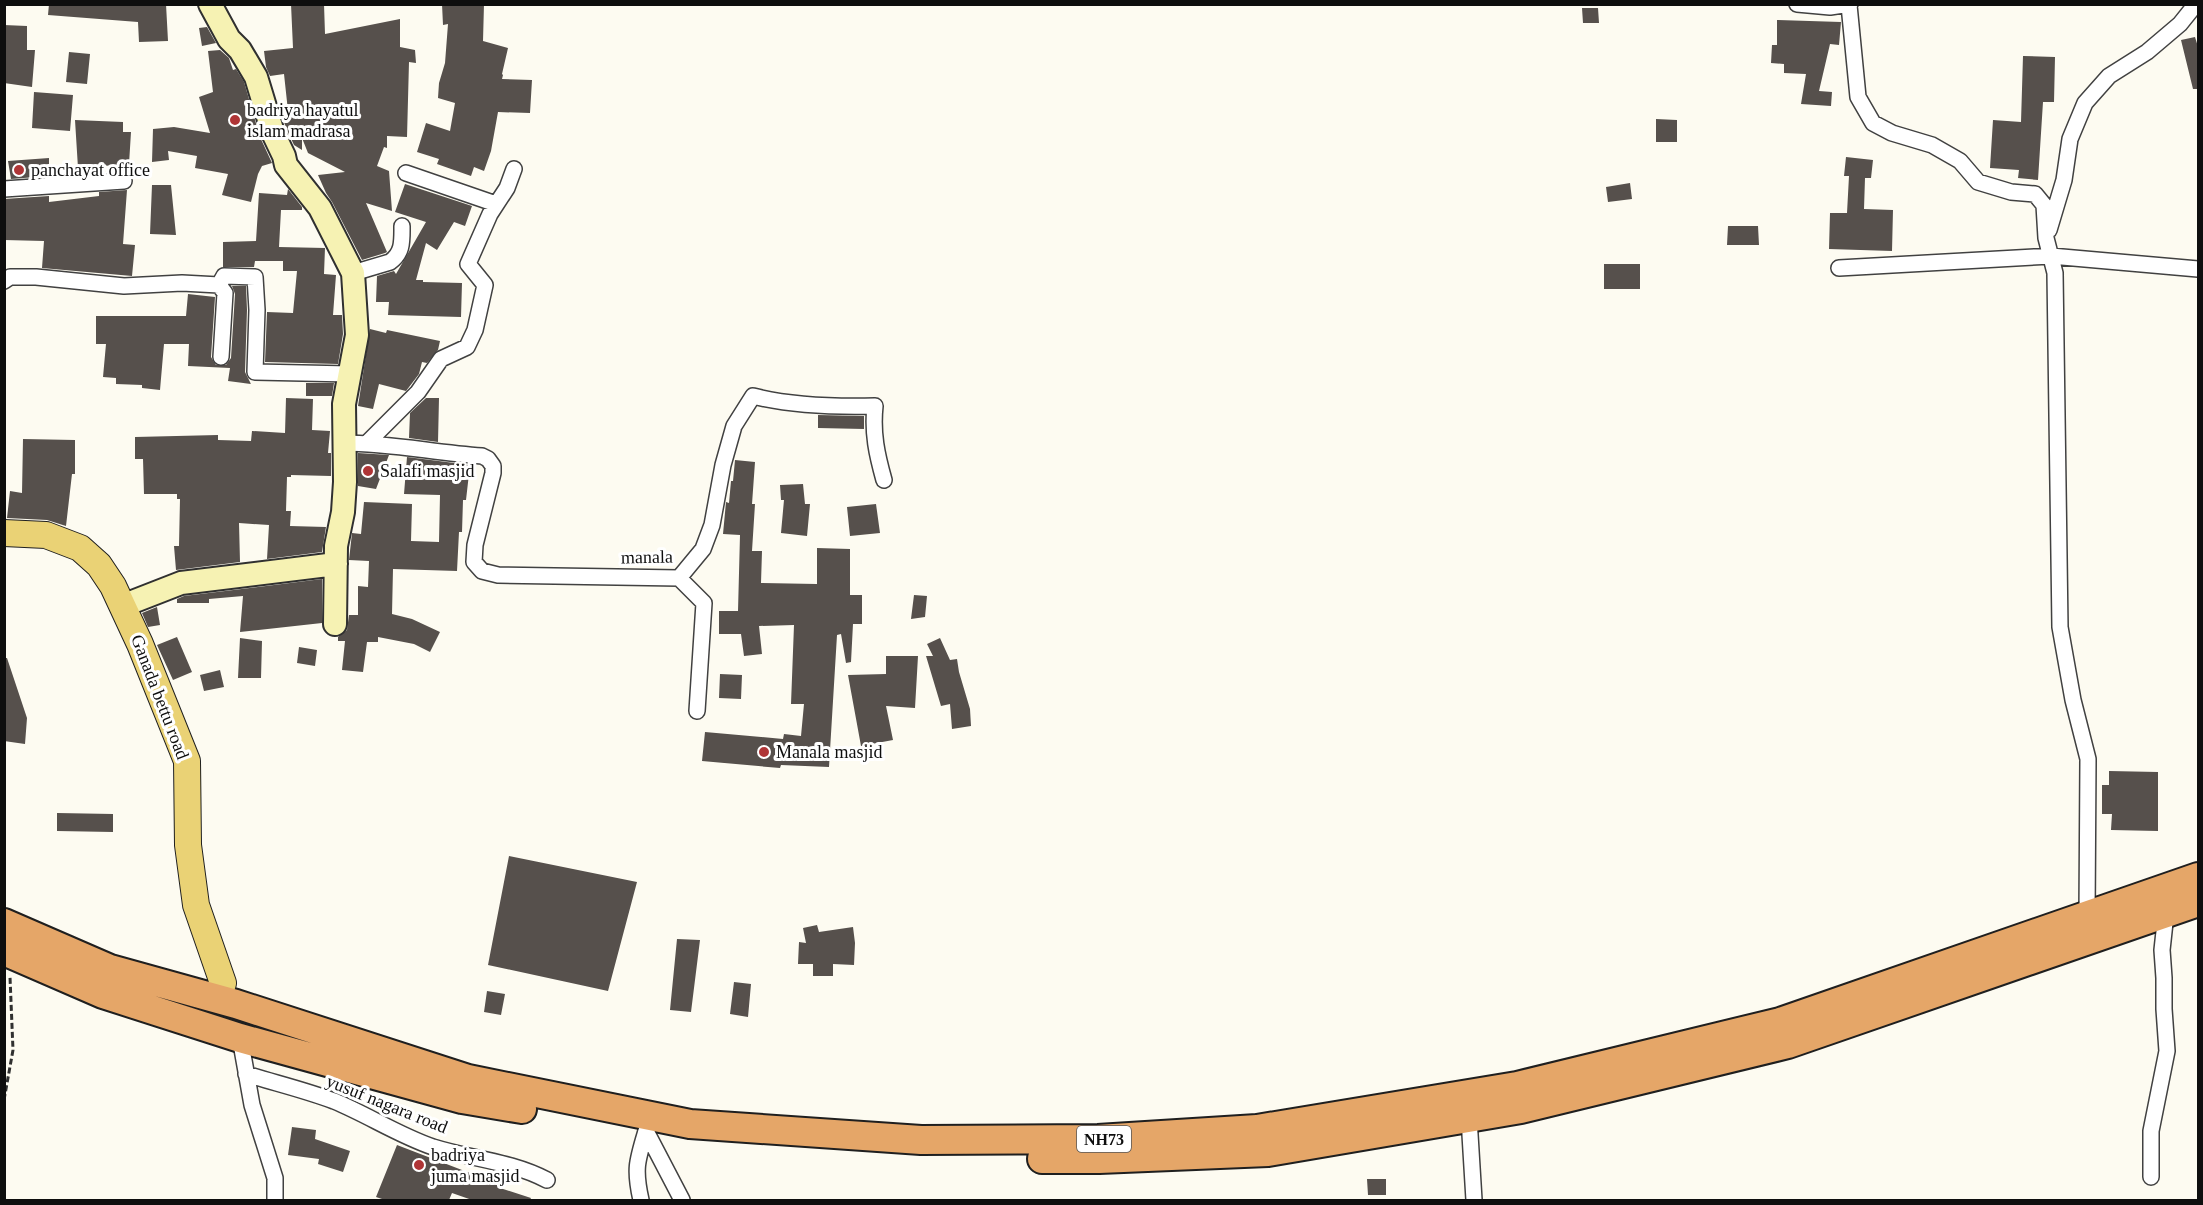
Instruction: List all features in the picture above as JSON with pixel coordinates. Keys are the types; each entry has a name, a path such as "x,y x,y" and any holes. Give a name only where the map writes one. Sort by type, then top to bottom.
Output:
{"highway":[{"name":"NH73","path":"4,923 110,969 218,999 468,1079 690,1124 921,1140 1098,1139 1257,1129 1517,1086 1780,1022 2199,877"},
{"name":"NH73","path":"7,952 104,994 240,1038 462,1099 695,1140 923,1158 1099,1160 1268,1152 1521,1109 1788,1044 2199,902"}],"main road":[{"path":"210,4 229,39 240,50 256,77 273,134 286,165 320,208 354,273 357,335 344,404 344,496 336,546 335,624"},
{"name":"Ganada bettu road","path":"5,531 46,535 80,548 99,566 113,586 140,644 187,761 188,845 196,906 223,983 218,999"},
{"path":"122,606 181,583 336,564"}],"street":[{"path":"1797,4 1830,7 1849,4 1858,97 1873,123 1892,133 1932,145 1960,161 1978,182 2011,192 2035,194 2044,205 2046,238 2056,284 2061,627 2073,700 2088,759 2087,916"},
{"path":"2046,238 2064,180 2070,139 2085,103 2109,76 2147,52 2180,24 2196,4"},
{"path":"367,443 418,392 441,358 467,347 475,330 484,285 468,264 496,204 507,188 514,169"},
{"path":"406,173 496,204"},
{"path":"4,189 124,181"},
{"path":"354,273 395,259 401,246 402,226"},
{"path":"1839,268 2051,256 2199,269"},
{"path":"219,285 224,276 255,277 255,372 350,374"},
{"path":"4,281 10,278 36,277 124,286 183,283 219,285 225,293 221,357"},
{"name":"manala","path":"344,443 367,443 441,454 482,456 488,459 493,466 493,473 475,545 474,562 482,571 498,575 680,578 703,549 712,525 723,465 734,426 753,396 776,402 844,407 875,406 873,426 875,447 884,480"},
{"path":"680,578 704,603 697,711"},
{"path":"2151,1177 2151,1131 2168,1051 2162,950 2166,913"},
{"path":"240,1038 252,1105 275,1178 275,1200"},
{"name":"yusuf nagara road","path":"246,1074 334,1101 402,1136 437,1148 488,1159 532,1172 547,1180"},
{"path":"1469,1118 1474,1200"},
{"path":"641,1200 636,1177 646,1131"},
{"path":"646,1131 682,1200"}],"path":[{"path":"4,1100 13,1050 7,952"}],"building":[{"path":"49,4 166,4 168,41 139,42 138,22 48,15"},
{"path":"291,4 324,4 325,34 400,19 400,47 415,50 416,63 409,62 407,137 387,136 387,148 384,147 377,166 389,171 392,211 366,203 387,252 385,253 362,260 318,175 345,172 308,153 302,138 302,150 294,145 286,128 280,110 288,111 284,74 270,76 264,51 293,48"},
{"path":"442,4 484,4 483,41 508,48 502,79 532,80 530,113 498,112 491,151 484,171 474,167 471,176 437,164 439,159 417,152 426,123 450,131 455,103 438,98 439,83 445,63 448,24 443,25"},
{"path":"1582,8 1598,8 1599,23 1583,23"},
{"path":"1777,20 1841,22 1839,45 1830,44 1819,91 1832,92 1831,106 1801,104 1806,74 1784,73 1784,64 1771,63 1772,45 1777,45"},
{"path":"4,25 27,26 27,50 35,50 32,87 4,83"},
{"path":"207,27 216,43 202,46 199,28"},
{"path":"2195,37 2199,50 2199,89 2193,89 2181,40"},
{"path":"220,50 229,58 233,70 236,69 244,82 260,137 272,163 262,166 251,202 222,195 228,174 195,168 197,156 168,151 169,160 152,162 153,129 174,127 210,133 199,97 213,92 208,51"},
{"path":"69,52 90,54 87,84 66,82"},
{"path":"2023,56 2055,57 2054,102 2043,102 2038,180 2018,178 2019,170 1990,168 1993,120 2021,122"},
{"path":"34,92 73,95 70,131 32,128"},
{"path":"1656,119 1677,120 1677,142 1656,142"},
{"path":"75,120 123,122 123,132 131,132 129,164 78,168"},
{"path":"1846,157 1873,160 1871,178 1865,178 1864,209 1893,210 1892,251 1829,249 1830,213 1847,213 1849,176 1844,176"},
{"path":"49,158 49,176 11,179 8,161"},
{"path":"1630,183 1632,199 1608,202 1606,187"},
{"path":"405,184 472,206 465,226 454,222 437,250 426,243 416,280 462,283 461,317 388,315 389,302 376,302 377,276 394,271 396,274 426,222 395,212"},
{"path":"152,185 171,185 176,235 150,234"},
{"path":"288,189 302,210 281,210 279,247 325,248 324,274 336,275 333,315 342,315 343,334 338,364 265,362 267,312 293,313 297,271 283,271 283,261 255,261 254,267 223,267 223,242 256,241 259,193 287,195"},
{"path":"127,190 123,244 135,245 132,276 42,268 44,241 4,240 4,199 49,196 49,202 99,196 99,192"},
{"path":"1728,226 1758,226 1759,245 1727,245"},
{"path":"1604,264 1640,264 1640,289 1604,289"},
{"path":"232,286 246,286 245,372 251,384 228,381 230,368 188,366 189,344 164,344 160,390 142,388 142,385 116,384 116,378 103,377 106,344 96,344 96,316 186,316 188,294 215,297 211,357 216,365 226,365 231,358 235,294"},
{"path":"370,329 386,333 387,330 440,341 438,350 427,363 422,362 419,374 406,391 379,384 373,409 358,406"},
{"path":"306,383 334,383 332,396 306,396"},
{"path":"286,398 313,399 312,430 330,431 328,453 331,453 331,476 291,475 287,477 286,511 291,511 290,526 326,527 322,552 267,559 269,525 239,523 240,562 176,570 174,546 179,546 180,499 177,499 177,494 144,494 143,459 135,459 135,437 218,435 218,440 251,441 252,431 285,433"},
{"path":"426,398 439,398 438,442 409,438 410,413"},
{"path":"818,415 864,416 864,429 818,428"},
{"path":"23,439 75,440 75,474 72,474 66,526 47,520 7,518 10,491 22,493"},
{"name":"Salafi masjid","path":"358,453 389,455 376,489 358,486"},
{"path":"407,457 470,465 466,500 463,500 462,532 459,532 457,571 393,569 392,614 412,619 440,632 430,652 414,644 378,637 378,642 367,642 363,672 342,670 345,641 338,641 338,637 347,630 349,615 358,615 358,586 368,587 369,561 349,560 352,533 361,534 364,502 412,504 411,541 439,542 440,495 404,494"},
{"path":"735,460 755,462 752,551 762,551 761,583 817,584 817,548 850,549 850,595 862,595 862,624 853,624 851,662 846,663 841,634 837,635 829,767 781,765 780,768 702,761 705,732 783,739 784,734 801,736 804,704 791,704 794,625 759,626 762,654 744,656 741,634 719,634 719,611 738,611 740,535 723,534 726,502 729,503"},
{"path":"803,484 805,504 810,504 807,536 781,533 784,500 781,500 780,485"},
{"path":"876,504 880,533 850,536 847,507"},
{"path":"322,579 322,623 240,632 243,596 209,599 209,603 177,603 177,599 184,596"},
{"path":"914,595 927,596 925,617 911,619"},
{"path":"157,607 160,625 148,627 142,613"},
{"path":"177,637 192,672 173,680 157,645"},
{"path":"240,638 262,641 261,678 238,678"},
{"path":"940,638 950,660 957,659 970,709 971,726 952,729 950,704 941,706 926,656 933,656 927,644"},
{"path":"299,647 317,650 315,666 297,663"},
{"path":"886,656 918,656 915,708 886,706 893,740 861,746 848,675 886,674"},
{"path":"4,658 7,658 27,718 25,744 4,741"},
{"path":"220,670 224,687 204,691 200,675"},
{"path":"720,674 742,675 741,699 719,698"},
{"path":"2109,771 2158,772 2158,831 2111,830 2112,814 2102,814 2102,785 2109,785"},
{"path":"57,813 113,814 113,832 57,831"},
{"path":"509,856 637,882 608,991 488,965"},
{"path":"817,925 819,932 853,927 854,965 833,964 833,976 813,976 813,964 798,964 799,942 806,943 803,928"},
{"path":"677,939 700,940 691,1012 670,1010"},
{"path":"734,982 751,984 748,1017 730,1014"},
{"path":"487,991 505,994 501,1015 484,1012"},
{"path":"292,1127 316,1130 315,1139 350,1151 343,1172 318,1164 319,1159 288,1155"},
{"name":"badriya juma masjid","path":"397,1145 501,1185 500,1188 531,1198 530,1200 472,1200 452,1193 449,1200 385,1200 376,1197"},
{"path":"1367,1179 1386,1179 1386,1195 1368,1195"}],"place":[{"name":"badriya hayatul islam madrasa","path":"235,120"},
{"name":"panchayat office","path":"19,170"},
{"name":"Salafi masjid","path":"368,471"},
{"name":"Manala masjid","path":"764,752"},
{"name":"badriya juma masjid","path":"419,1165"}]}
